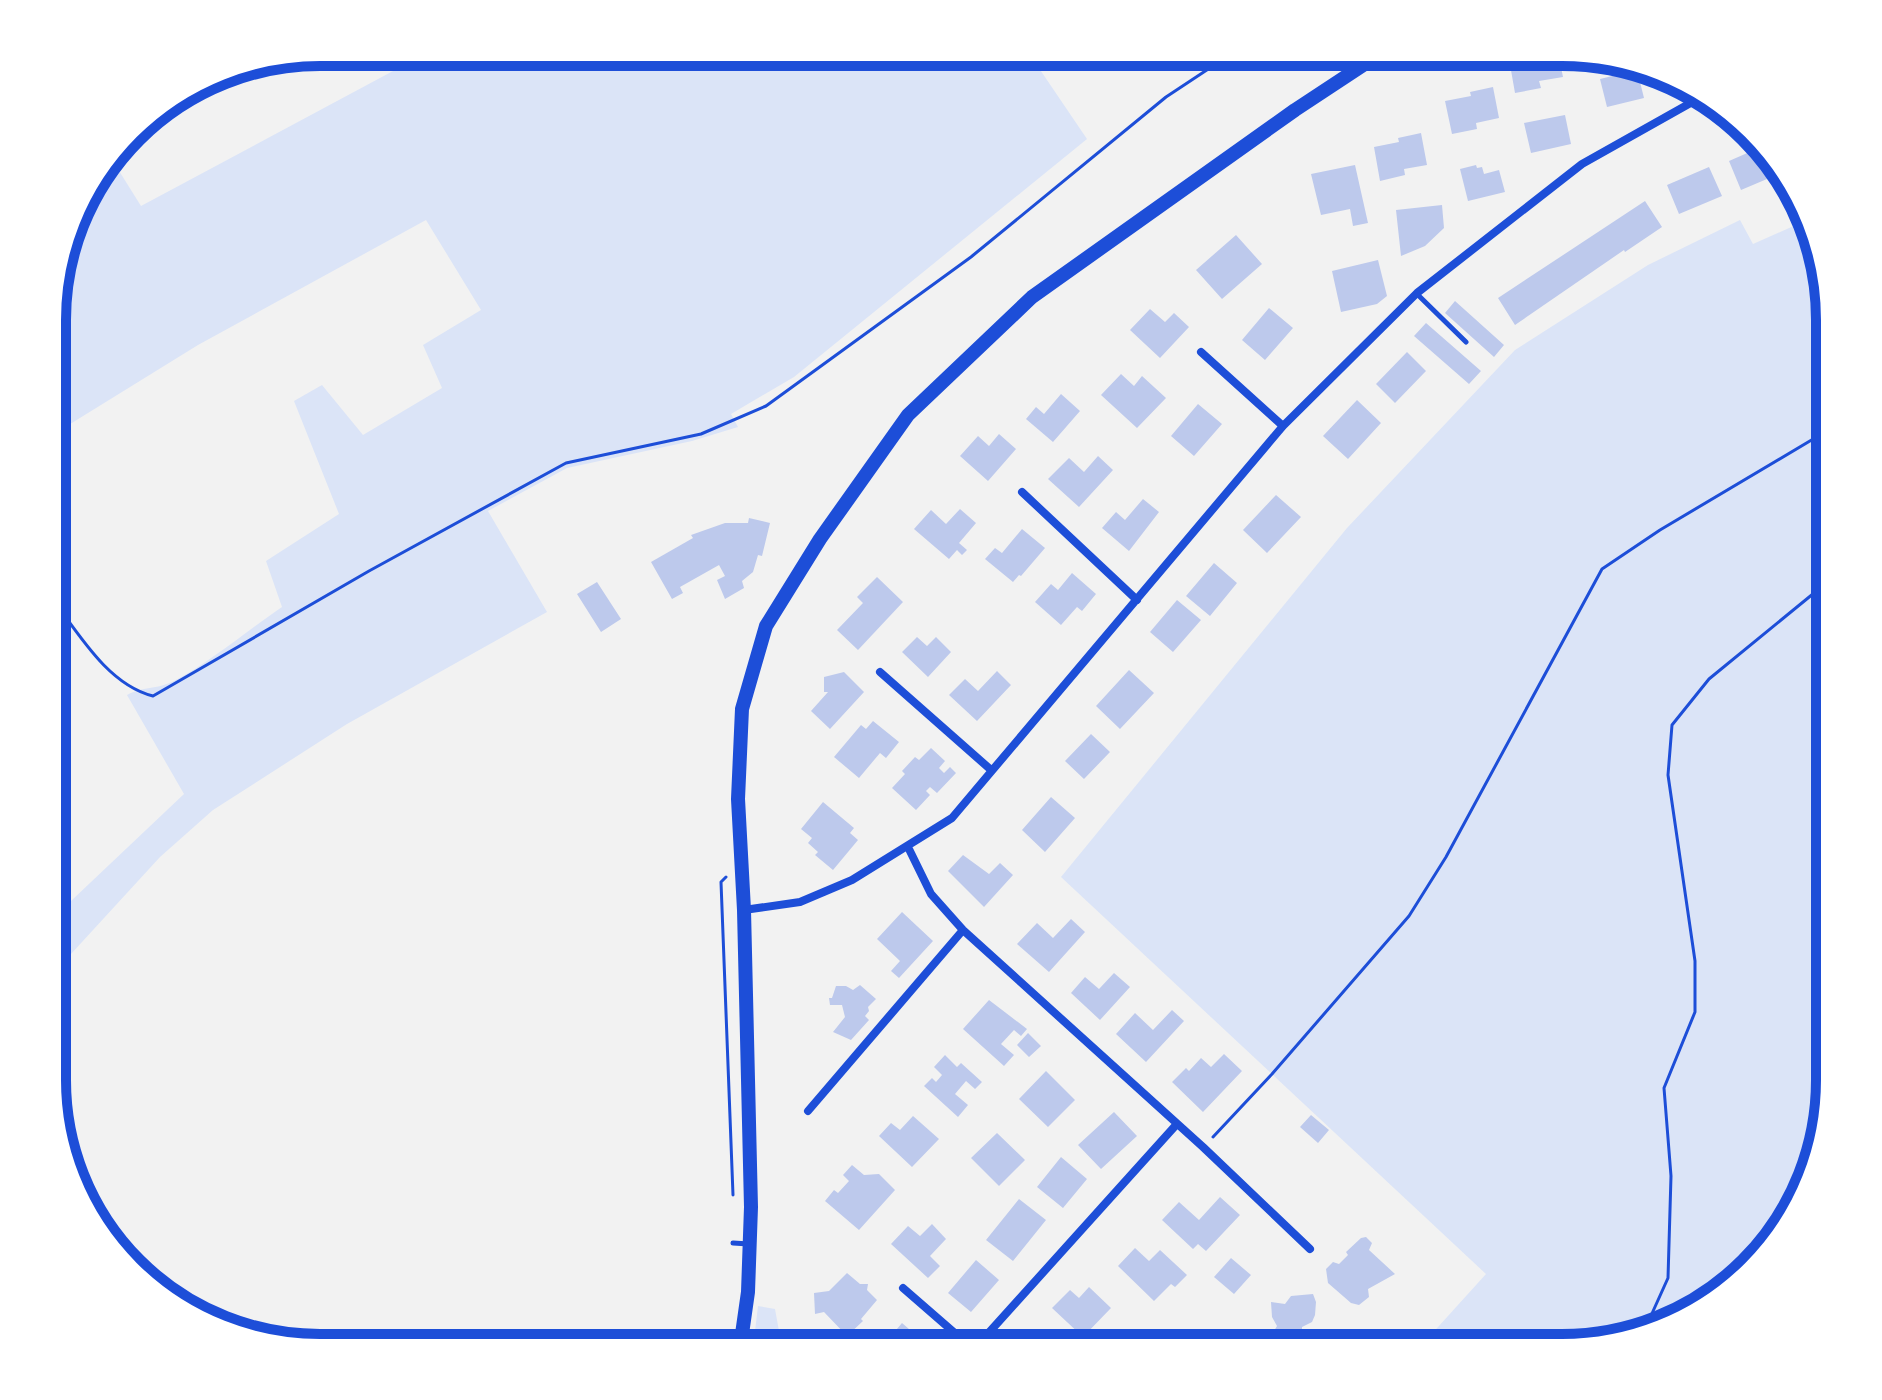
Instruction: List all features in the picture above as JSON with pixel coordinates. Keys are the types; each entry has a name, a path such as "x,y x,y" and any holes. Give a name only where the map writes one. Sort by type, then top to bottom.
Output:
{"main road":[{"path":"742,1333 750,1244 750,1134 738,799 742,709 766,626 820,539 908,415 1032,297 1360,67"}],"street":[{"path":"744,910 800,902 852,880 952,818 990,769 1283,426 1417,293 1582,164 1692,102"},
{"path":"1201,352 1283,426"},
{"path":"1022,492 1137,600"},
{"path":"880,672 990,769"},
{"path":"908,847 931,894 963,930 1203,1147 1310,1249"},
{"path":"808,1111 963,930"},
{"path":"987,1334 1176,1125"},
{"path":"903,1288 957,1334"}],"lane":[{"path":"1417,293 1466,342"},
{"path":"733,1243 750,1244"}],"path":[{"path":"66,618 122,682 138,692 153,696 369,571 566,463 701,434 766,406 971,257 1166,97 1211,67"},
{"path":"1203,1147 1272,1074 1409,916 1446,857 1602,569 1660,530 1815,438"},
{"path":"1650,1318 1668,1278 1671,1176 1664,1088 1695,1012 1695,961 1668,775 1672,725 1709,679 1815,592"},
{"path":"733,1206 721,882 742,865"}],"shaded area":[{"path":"400,67 1038,67 1087,139 794,377 731,414 738,427 692,441 567,468 488,511 547,612 347,724 213,810 160,857 67,960 67,905 184,794 127,695 167,684 187,674 282,607 266,561 339,514 294,401 322,385 363,435 442,388 423,345 481,310 426,220 198,345 66,426 68,286 79,238 100,193 117,168 141,206"},
{"path":"1740,220 1753,244 1797,224 1811,270 1815,303 1815,1097 1811,1130 1797,1177 1764,1235 1717,1282 1675,1308 1628,1325 1596,1332 1432,1334 1486,1274 1061,877 1347,528 1515,350 1648,265"},
{"path":"758,1306 775,1309 779,1333 755,1333"}],"building":[{"path":"1510,67 1561,67 1563,77 1539,81 1541,88 1515,93"},
{"path":"1622,74 1639,78 1644,98 1607,107 1600,79"},
{"path":"1493,87 1499,118 1476,123 1477,129 1452,134 1445,101 1471,96 1470,92"},
{"path":"1565,115 1571,144 1531,153 1524,123"},
{"path":"1421,133 1427,165 1404,169 1405,175 1380,181 1374,147"},
{"path":"1752,151 1772,177 1741,190 1729,161"},
{"path":"1355,165 1368,223 1353,226 1350,209 1321,215 1311,174"},
{"path":"1476,165 1477,168 1482,167 1484,174 1499,170 1505,192 1468,201 1460,169"},
{"path":"1709,167 1722,196 1679,214 1667,185"},
{"path":"1645,201 1662,227 1515,325 1498,298"},
{"path":"1442,205 1444,228 1425,246 1401,256 1396,210"},
{"path":"1236,235 1262,264 1222,299 1196,270"},
{"path":"1378,260 1387,296 1377,304 1341,312 1332,271"},
{"path":"1455,301 1504,345 1494,357 1445,313"},
{"path":"1269,308 1293,328 1265,360 1242,340"},
{"path":"1150,309 1165,322 1174,313 1189,327 1160,358 1130,330"},
{"path":"1426,323 1481,371 1469,384 1414,336"},
{"path":"1407,352 1426,371 1395,403 1376,384"},
{"path":"1121,374 1134,386 1142,376 1166,398 1137,428 1101,395"},
{"path":"1061,394 1080,411 1053,442 1026,419 1036,407 1044,414"},
{"path":"1357,400 1381,423 1348,459 1323,436"},
{"path":"1198,404 1222,424 1194,456 1171,436"},
{"path":"999,434 1016,449 988,481 960,456 978,436 989,446"},
{"path":"1098,456 1113,470 1079,507 1048,479 1069,458 1084,472"},
{"path":"1276,495 1301,517 1267,553 1243,530"},
{"path":"1143,499 1159,512 1129,551 1102,528 1116,512 1125,520"},
{"path":"960,509 976,523 959,543 967,550 962,555 957,550 949,559 914,529 931,510 946,524"},
{"path":"749,518 770,523 762,556 758,555 753,572 742,581 744,588 725,599 717,580 725,576 719,565 680,587 683,593 672,599 651,562 693,538 691,535 725,523 748,523"},
{"path":"1022,529 1045,548 1013,582 985,559 995,548 1002,553"},
{"path":"1214,563 1237,583 1210,616 1186,596"},
{"path":"1072,573 1096,594 1082,611 1077,607 1061,625 1035,602 1051,584 1058,590"},
{"path":"877,577 903,602 858,650 837,630 863,603 857,597"},
{"path":"597,582 621,619 601,632 577,594"},
{"path":"1177,600 1201,620 1173,652 1150,632"},
{"path":"917,637 927,646 936,637 951,652 928,677 902,652"},
{"path":"1129,670 1154,693 1120,729 1096,706"},
{"path":"997,671 1011,685 977,721 949,695 965,679 978,691"},
{"path":"844,672 864,692 830,729 811,711 828,692 824,692 824,677"},
{"path":"873,721 899,742 886,758 880,753 859,778 834,757 861,725 866,729"},
{"path":"1091,734 1110,752 1084,779 1065,761"},
{"path":"931,748 945,761 939,768 944,773 950,767 956,773 937,793 930,787 926,791 930,795 916,810 892,788 915,757 919,760"},
{"path":"1051,797 1075,818 1045,852 1022,830"},
{"path":"823,802 854,828 850,833 858,840 833,870 815,855 818,852 808,843 812,838 801,829"},
{"path":"963,855 989,874 1000,863 1013,875 984,907 948,871"},
{"path":"902,912 933,941 899,978 891,971 900,961 877,939"},
{"path":"1071,919 1085,932 1049,972 1017,944 1037,923 1053,938"},
{"path":"1114,973 1130,987 1100,1020 1071,993 1085,977 1099,989"},
{"path":"860,985 876,999 865,1016 869,1020 851,1040 833,1032 845,1017 842,1005 830,1005 829,998 832,998 836,986 853,990"},
{"path":"989,1000 1027,1029 1021,1036 1014,1030 1001,1044 1014,1055 1004,1066 963,1029"},
{"path":"1172,1010 1184,1021 1146,1062 1116,1034 1135,1013 1153,1030"},
{"path":"1028,1033 1041,1046 1029,1057 1017,1045"},
{"path":"1224,1054 1242,1071 1203,1112 1172,1082 1201,1058 1211,1067"},
{"path":"945,1055 957,1067 961,1063 982,1082 975,1089 966,1081 955,1094 968,1105 958,1117 924,1086 932,1078 936,1082 942,1075 934,1067"},
{"path":"1046,1071 1075,1100 1048,1127 1019,1099"},
{"path":"1114,1112 1137,1136 1101,1169 1078,1145"},
{"path":"1311,1115 1329,1130 1318,1143 1300,1127"},
{"path":"913,1116 939,1139 912,1167 879,1136 891,1123 900,1130"},
{"path":"997,1133 1025,1160 999,1186 971,1158"},
{"path":"1061,1157 1087,1179 1063,1208 1037,1187"},
{"path":"852,1165 864,1175 879,1174 895,1190 859,1230 825,1201 834,1190 838,1193 849,1181 843,1175"},
{"path":"1220,1197 1240,1215 1206,1251 1198,1244 1193,1249 1162,1220 1179,1202 1199,1220"},
{"path":"1019,1199 1046,1220 1013,1261 986,1240"},
{"path":"932,1224 946,1239 930,1256 940,1266 928,1278 891,1244 908,1226 920,1236"},
{"path":"1366,1237 1372,1243 1369,1250 1395,1274 1368,1289 1369,1297 1359,1305 1351,1303 1328,1283 1326,1269 1333,1262 1339,1264 1348,1255 1346,1252"},
{"path":"1135,1248 1149,1261 1160,1250 1187,1275 1175,1287 1171,1284 1154,1301 1118,1266"},
{"path":"1231,1258 1251,1275 1234,1294 1214,1277"},
{"path":"976,1260 999,1280 971,1312 948,1293"},
{"path":"847,1273 860,1284 868,1284 867,1290 877,1300 861,1319 863,1321 850,1333 845,1333 824,1312 815,1314 814,1293 829,1291"},
{"path":"1089,1287 1111,1308 1086,1334 1079,1334 1052,1308 1070,1290 1079,1298"},
{"path":"1313,1294 1315,1315 1312,1322 1302,1327 1302,1333 1277,1334 1271,1302 1285,1304 1291,1296"},
{"path":"902,1323 914,1333 893,1333"}]}
